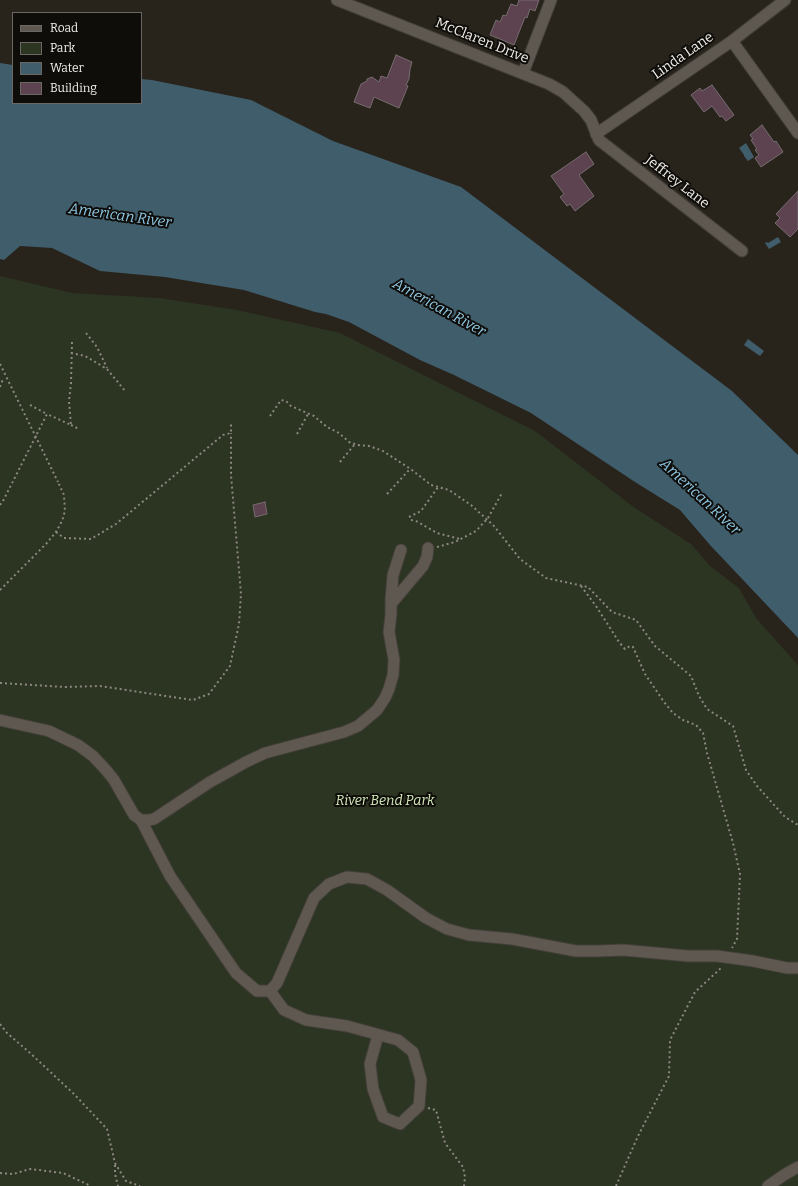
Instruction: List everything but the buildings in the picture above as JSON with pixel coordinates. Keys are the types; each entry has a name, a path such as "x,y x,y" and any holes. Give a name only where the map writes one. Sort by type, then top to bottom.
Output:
{"street":[{"name":"McClaren Drive","path":"337,0 549,84 576,102 591,120 596,134"},
{"path":"522,73 551,0"},
{"name":"Linda Lane","path":"596,134 732,40 785,0"},
{"path":"732,40 798,134"},
{"name":"Jeffrey Lane","path":"596,134 599,140 742,251"},
{"path":"391,604 423,566 427,557 428,548"},
{"path":"141,820 154,819 210,782 246,762 265,754 344,732 358,726 370,717 385,698 393,674 394,660 389,632 393,575 401,550"},
{"path":"0,720 49,731 67,738 93,756 114,780 134,815 141,820 170,876 236,973 257,991 270,991 277,983 314,898 329,884 347,876 367,879 387,890 426,918 447,929 469,934 512,939 576,951 623,950 688,956 726,957 787,968 798,968"},
{"path":"270,991 284,1010 306,1020 347,1026 398,1040 413,1052 421,1080 420,1106 400,1124 383,1117 373,1089 370,1064 378,1035"},
{"path":"768,1186 798,1167"}],"path":[{"path":"86,333 97,347 107,369 126,392"},
{"path":"71,425 69,401 72,342"},
{"path":"71,353 85,356 107,369"},
{"path":"0,364 64,495 65,511 56,532 0,590"},
{"path":"0,387 3,379"},
{"path":"270,416 281,400 286,400 291,406 314,416 349,442 380,449 410,468 431,485 449,490 460,497 494,526 520,559 546,578 588,587 612,612 636,620 655,646 692,676 699,696 707,709 733,726 746,770 757,786 785,817 798,825"},
{"path":"30,405 79,429"},
{"path":"0,505 3,502 47,414"},
{"path":"297,434 308,414"},
{"path":"0,683 65,687 100,686 193,700 209,694 230,666 239,624 241,594 231,475 231,424"},
{"path":"56,532 64,538 91,539 116,524 223,435 231,433"},
{"path":"340,462 355,444"},
{"path":"387,494 410,468"},
{"path":"410,516 421,511 438,488"},
{"path":"428,548 443,546 476,531 486,520 502,493"},
{"path":"411,520 416,521 437,533 461,539"},
{"path":"580,585 596,606 619,642 625,649 630,646 633,647 646,674 673,713 683,720 696,725 703,733 707,753 729,828 740,874 737,939 720,970 695,992 670,1040 669,1076 638,1136 616,1186"},
{"path":"0,1024 7,1033 74,1094 107,1129 115,1163 115,1174 118,1186"},
{"path":"420,1106 436,1110 445,1143 463,1167 465,1177 464,1186"},
{"path":"115,1163 126,1181 140,1186"},
{"path":"0,1173 13,1174 30,1169 63,1173 91,1186"}],"green space":[{"name":"River Bend Park","path":"0,276 72,293 159,298 237,310 340,333 535,431 635,508 691,544 710,566 739,588 756,618 798,665 798,1186 0,1186"}],"water":[{"name":"American River","path":"0,63 12,65 12,104 142,104 142,79 152,80 251,100 333,141 461,187 732,391 798,455 798,638 710,545 680,510 531,413 420,360 349,322 244,290 165,277 100,271 52,248 20,246 4,260 0,259"},
{"path":"746,143 754,157 748,161 739,148"},
{"path":"778,237 781,242 769,249 765,243 768,243"},
{"path":"748,339 764,351 760,356 744,345"}]}
